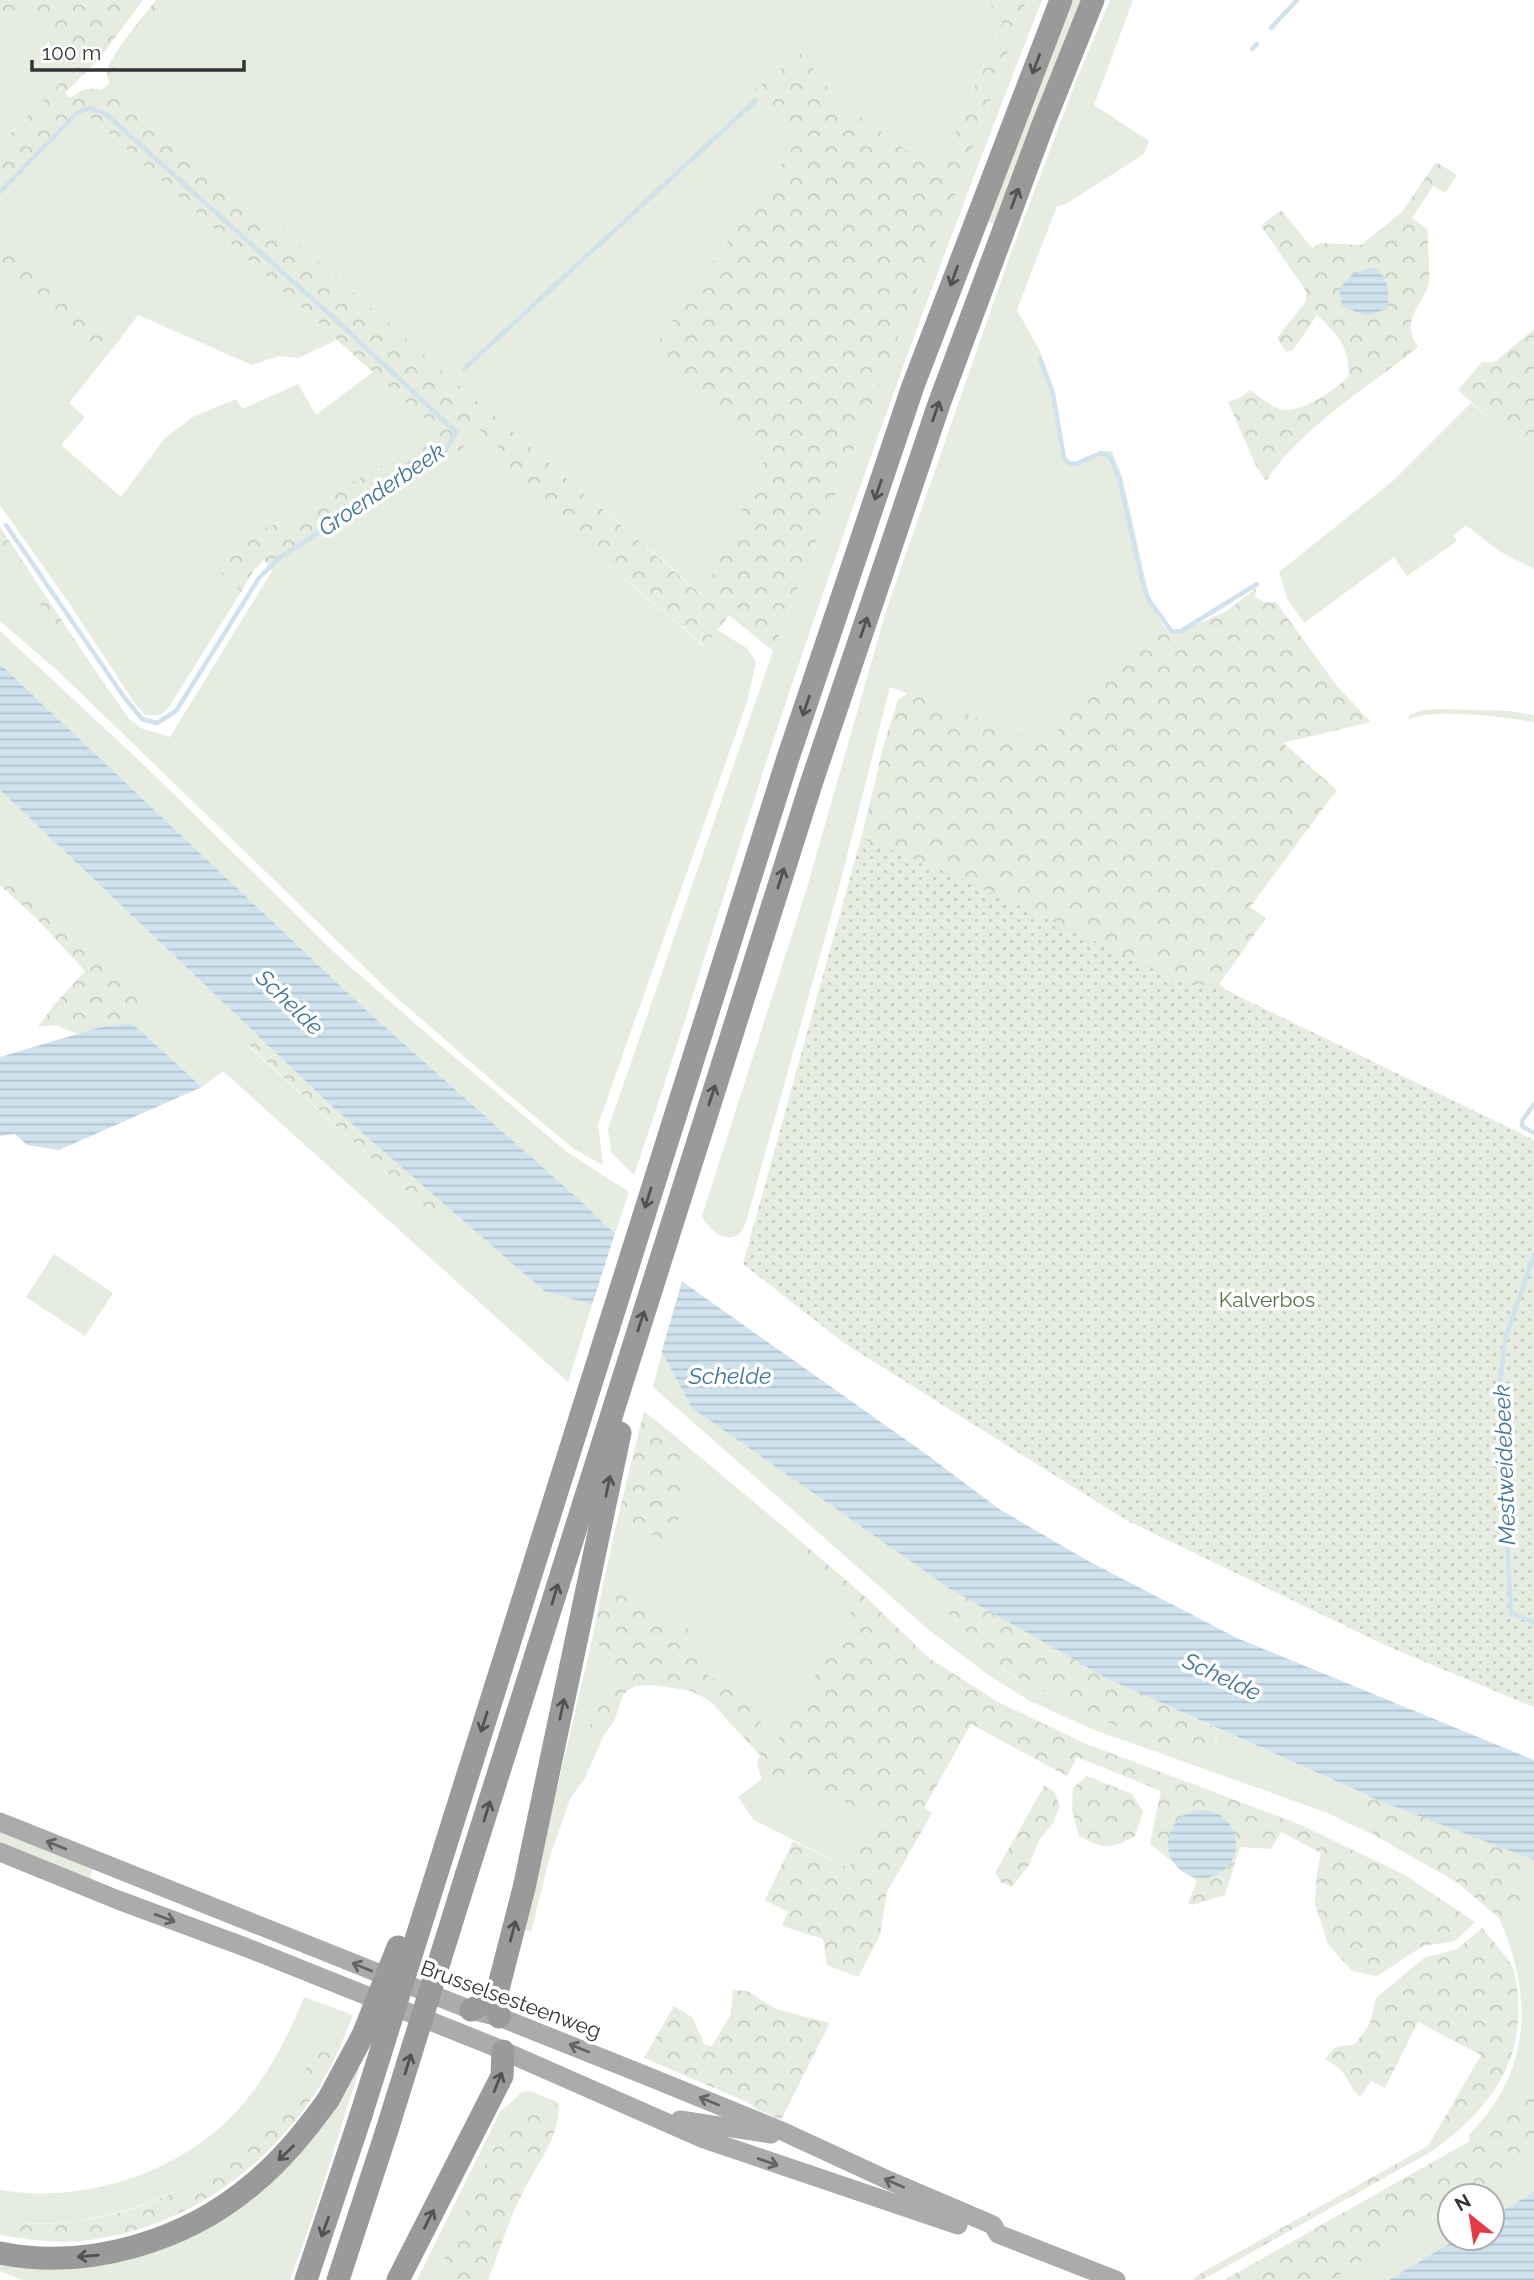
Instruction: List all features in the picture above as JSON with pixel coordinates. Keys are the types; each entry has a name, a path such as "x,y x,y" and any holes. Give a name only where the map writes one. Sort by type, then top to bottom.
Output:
{"highway":[{"path":"0,2253 55,2258 98,2255 147,2242 199,2221 253,2185 293,2147 328,2100 363,2035 417,1912 430,1892 787,761 913,386 1061,0"},
{"path":"338,2280 467,1876 617,1418 625,1401 620,1386 811,784 939,404 1042,127 1093,0"},
{"path":"471,2010 497,2007 524,1888 617,1418"},
{"path":"306,2280 361,2115 417,1912"},
{"path":"398,2280 502,2076 503,2051"}],"main road":[{"name":"Brusselsesteenweg","path":"0,1822 471,2010"},
{"name":"Brusselsesteenweg","path":"0,1852 503,2051 704,2139 800,2173 904,2205 989,2237 998,2234"},
{"path":"257,1952 278,1952 452,2020 471,2010"},
{"path":"497,2007 503,2051"},
{"name":"Brusselsesteenweg","path":"497,2007 993,2225 998,2234 1116,2280"},
{"path":"600,2092 686,2122 762,2133 784,2132"},
{"path":"704,2139 722,2137 797,2147 824,2157 839,2158"}],"green space":[{"path":"0,0 143,0 100,58 65,93 70,98 92,88 101,90 109,84 108,67 119,48 156,0 167,0 114,70 112,78 445,373 703,596 768,453 651,351 798,140 753,91 801,53 839,102 938,173 1004,18 985,0 1027,0 958,188 773,651 729,615 705,646 494,469 507,454 479,430 460,451 272,571 264,560 254,570 241,592 211,563 260,531 440,433 83,110 0,196 0,144 75,68 31,7 0,28"},
{"path":"167,0 985,0 1004,17 938,174 839,102 801,53 754,92 798,140 651,351 768,453 704,596 445,373 112,78 114,70"},
{"path":"1027,0 1042,0 942,261 847,523 767,758 634,1175 611,1152 608,1129 773,651 958,188"},
{"path":"1073,0 1083,0 994,224 986,221"},
{"path":"1110,0 1133,0 1094,105 1149,141 1144,154 1066,204 1057,206 1017,310 1040,351 1054,389 1066,458 1072,464 1102,451 1112,451 1122,476 1151,604 1163,625 1114,666 1086,694 1049,747 890,687 839,887 746,1222 737,1236 724,1237 711,1229 702,1216 806,891 886,611 1008,261 1078,76"},
{"path":"31,7 75,68 0,144 0,28"},
{"path":"83,110 337,340 298,358 279,356 252,365 138,315 117,343 0,235 0,196"},
{"path":"1436,162 1457,175 1445,193 1433,186 1412,218 1428,230 1428,286 1411,322 1413,338 1418,347 1317,425 1281,461 1266,481 1256,466 1228,402 1242,397 1250,390 1279,409 1297,408 1325,395 1342,383 1348,377 1348,367 1341,342 1317,315 1293,350 1286,352 1277,338 1306,301 1306,291 1261,226 1281,210 1312,248 1321,243 1361,245 1402,212"},
{"path":"0,235 117,343 103,360 0,267"},
{"path":"0,267 103,360 69,403 85,417 61,445 121,497 165,438 193,417 236,399 242,409 298,384 316,415 373,372 441,434 260,531 212,563 241,592 169,707 161,715 145,715 136,705 0,505"},
{"path":"1534,329 1534,454 1531,457 1458,390 1482,362 1495,362"},
{"path":"1471,403 1531,456 1534,454 1534,569 1499,551 1466,525 1453,536 1457,541 1407,576 1394,557 1304,623 1287,598 1279,572 1394,480"},
{"path":"479,430 507,454 494,469 704,646 717,630 747,648 756,662 747,702 598,1125 603,1165 574,1149 389,991 59,672 0,621 0,545 79,659 84,654 129,719 143,729 170,737 272,571 460,451"},
{"path":"0,527 84,654 79,659 0,545"},
{"path":"1256,588 1255,597 1264,602 1276,602 1337,686 1371,722 1283,743 1337,790 1250,907 1266,918 1219,984 1228,991 1135,1117 857,856 885,740 898,700 909,692 1049,746 1067,715 1103,674 1163,625 1172,635 1227,611"},
{"path":"0,631 147,768 338,956 567,1152 629,1192 615,1234 366,1010 0,664"},
{"path":"1423,710 1510,711 1534,715 1534,722 1453,714 1409,719 1409,715"},
{"path":"0,790 256,1034 246,1044 424,1207 434,1210 443,1203 544,1291 592,1305 568,1382 223,1071 202,1087 132,1023 149,1005 0,861"},
{"name":"Kalverbos","path":"861,838 949,873 1178,980 1228,991 1534,1140 1534,1707 1389,1647 1126,1520 844,1343 743,1264"},
{"path":"0,861 149,1005 132,1023 101,1027 77,1034 56,1025 38,1027 85,971 38,920 0,885"},
{"path":"256,1034 336,1110 443,1203 434,1210 424,1207 246,1043"},
{"path":"54,1254 113,1293 85,1336 26,1297"},
{"path":"662,1352 692,1408 961,1594 948,1614 1006,1672 1092,1716 1162,1744 1204,1757 1217,1741 1212,1726 1361,1793 1354,1801 1374,1835 1325,1812 1092,1729 1030,1701 987,1674 929,1630 653,1387"},
{"path":"644,1411 681,1441 681,1501 677,1531 661,1540 618,1517"},
{"path":"681,1441 798,1539 789,1546 854,1607 773,1749 743,1694 697,1670 702,1653 681,1622 650,1611 603,1585 618,1517 661,1540 680,1467"},
{"path":"798,1539 868,1599 929,1658 998,1702 1084,1743 1301,1825 1405,1875 1475,1922 1455,1941 1423,1946 1377,1976 1352,1971 1328,1944 1315,1904 1321,1853 1281,1832 1271,1849 1240,1847 1225,1895 1192,1905 1188,1903 1197,1881 1150,1844 1161,1791 1077,1757 1067,1776 971,1724 924,1808 932,1813 887,1892 880,1935 858,1977 827,1965 823,1939 782,1926 788,1912 765,1900 793,1841 849,1868 876,1820 807,1780 786,1784 762,1779 757,1765 760,1755 710,1701 692,1691 655,1685 635,1686 623,1694 615,1719 604,1735 588,1730 609,1682 615,1658 592,1640 603,1585 650,1611 681,1622 699,1637 702,1653 698,1670 743,1694 754,1708 773,1748 854,1607 789,1546"},
{"path":"961,1594 1108,1679 1212,1726 1216,1740 1214,1747 1204,1757 1162,1744 1092,1716 1007,1672 948,1614"},
{"path":"592,1640 615,1658 609,1682 588,1730 604,1735 585,1778 570,1799 550,1856 531,1932 524,1929"},
{"path":"1087,1776 1132,1794 1143,1812 1135,1836 1120,1844 1107,1846 1079,1836 1072,1810 1073,1788"},
{"path":"762,1779 786,1784 807,1780 877,1820 849,1868 754,1820 738,1797"},
{"path":"1044,1786 1054,1791 1060,1806 1053,1823 1039,1840 1029,1865 1012,1887 1002,1883 995,1873"},
{"path":"1361,1793 1517,1853 1523,1882 1524,1911 1499,1918 1458,1883 1374,1835 1354,1801"},
{"path":"0,1832 93,1869 89,1881 0,1846"},
{"path":"1517,1853 1534,1860 1534,2088 1504,2117 1470,2141 1468,2136 1505,2086 1521,2032 1518,1976 1499,1918 1523,1910 1523,1882"},
{"path":"1482,1928 1511,1965 1518,1998 1518,2023 1514,2045 1507,2066 1485,2103 1470,2120 1434,2150 1202,2280 1193,2280 1428,2146 1481,2055 1418,2022 1385,2088 1371,2081 1360,2097 1343,2073 1325,2059 1335,2047 1355,2044 1370,2024 1376,1998 1424,1958 1457,1949"},
{"path":"733,1990 747,1991 776,2009 830,2023 781,2120 747,2102 644,2058 674,2006 692,2017 705,2045 712,2046 731,2014"},
{"path":"304,1997 353,2015 342,2042 328,2041 296,2080 302,2088 276,2119 247,2147 192,2183 131,2209 66,2222 0,2221 0,2190 64,2192 127,2180 158,2168 213,2134 236,2112 267,2072"},
{"path":"328,2041 342,2042 324,2079 301,2114 273,2146 242,2174 207,2198 170,2218 131,2232 90,2240 45,2241 0,2235 0,2221 43,2224 86,2220 128,2210 169,2195 207,2174 242,2149 274,2120 302,2088 296,2080"},
{"path":"355,2064 359,2070 290,2280 22,2280 0,2271 0,2260 202,2228"},
{"path":"1534,2088 1534,2153 1487,2182 1436,2182 1436,2214 1331,2280 1224,2280 1470,2141 1504,2117"},
{"path":"531,2091 559,2103 550,2107 536,2104 511,2111 497,2137 435,2280 417,2280 500,2112 522,2092"},
{"path":"559,2103 551,2141 515,2208 488,2280 435,2280 497,2137 511,2111 536,2104 550,2107"},
{"path":"1534,2153 1534,2192 1506,2209 1506,2182 1487,2182"},
{"path":"1436,2214 1436,2251 1389,2280 1331,2280"}],"water":[{"path":"1374,268 1385,281 1388,308 1367,316 1342,306 1339,290 1342,285 1363,270"},
{"name":"Schelde","path":"0,664 366,1010 615,1234 926,1454 999,1509 1090,1562 1237,1638 1534,1760 1534,1860 1380,1801 1108,1679 949,1588 692,1408 662,1352 596,1306 544,1291 336,1110 0,790"},
{"path":"132,1023 202,1087 59,1150 27,1145 15,1134 0,1136 0,1057 101,1027"},
{"path":"1202,1810 1215,1813 1226,1820 1233,1831 1236,1844 1233,1857 1226,1868 1215,1875 1202,1878 1189,1875 1178,1868 1171,1857 1168,1844 1171,1831 1178,1820 1189,1813"},
{"path":"1534,2192 1534,2280 1389,2280 1436,2251 1506,2252 1506,2209"}],"pier":[{"path":"616,1230 683,1278 660,1357 591,1308"}],"waterway":[{"path":"1271,28 1297,0"},
{"path":"1252,49 1257,44"},
{"path":"464,369 755,101"},
{"name":"Groenderbeek","path":"0,192 77,113 90,108 106,114 347,330 456,432 446,450 279,558 259,578 176,711 157,723 142,719 124,697 6,525"},
{"path":"1040,359 1053,394 1064,458 1075,464 1101,453 1110,457 1119,478 1144,589 1172,632 1181,631 1257,584"},
{"name":"Mestweidebeek","path":"1534,1104 1522,1121 1522,1126 1534,1133"},
{"name":"Mestweidebeek","path":"1534,1255 1506,1336 1499,1388 1511,1613 1534,1622"}]}
